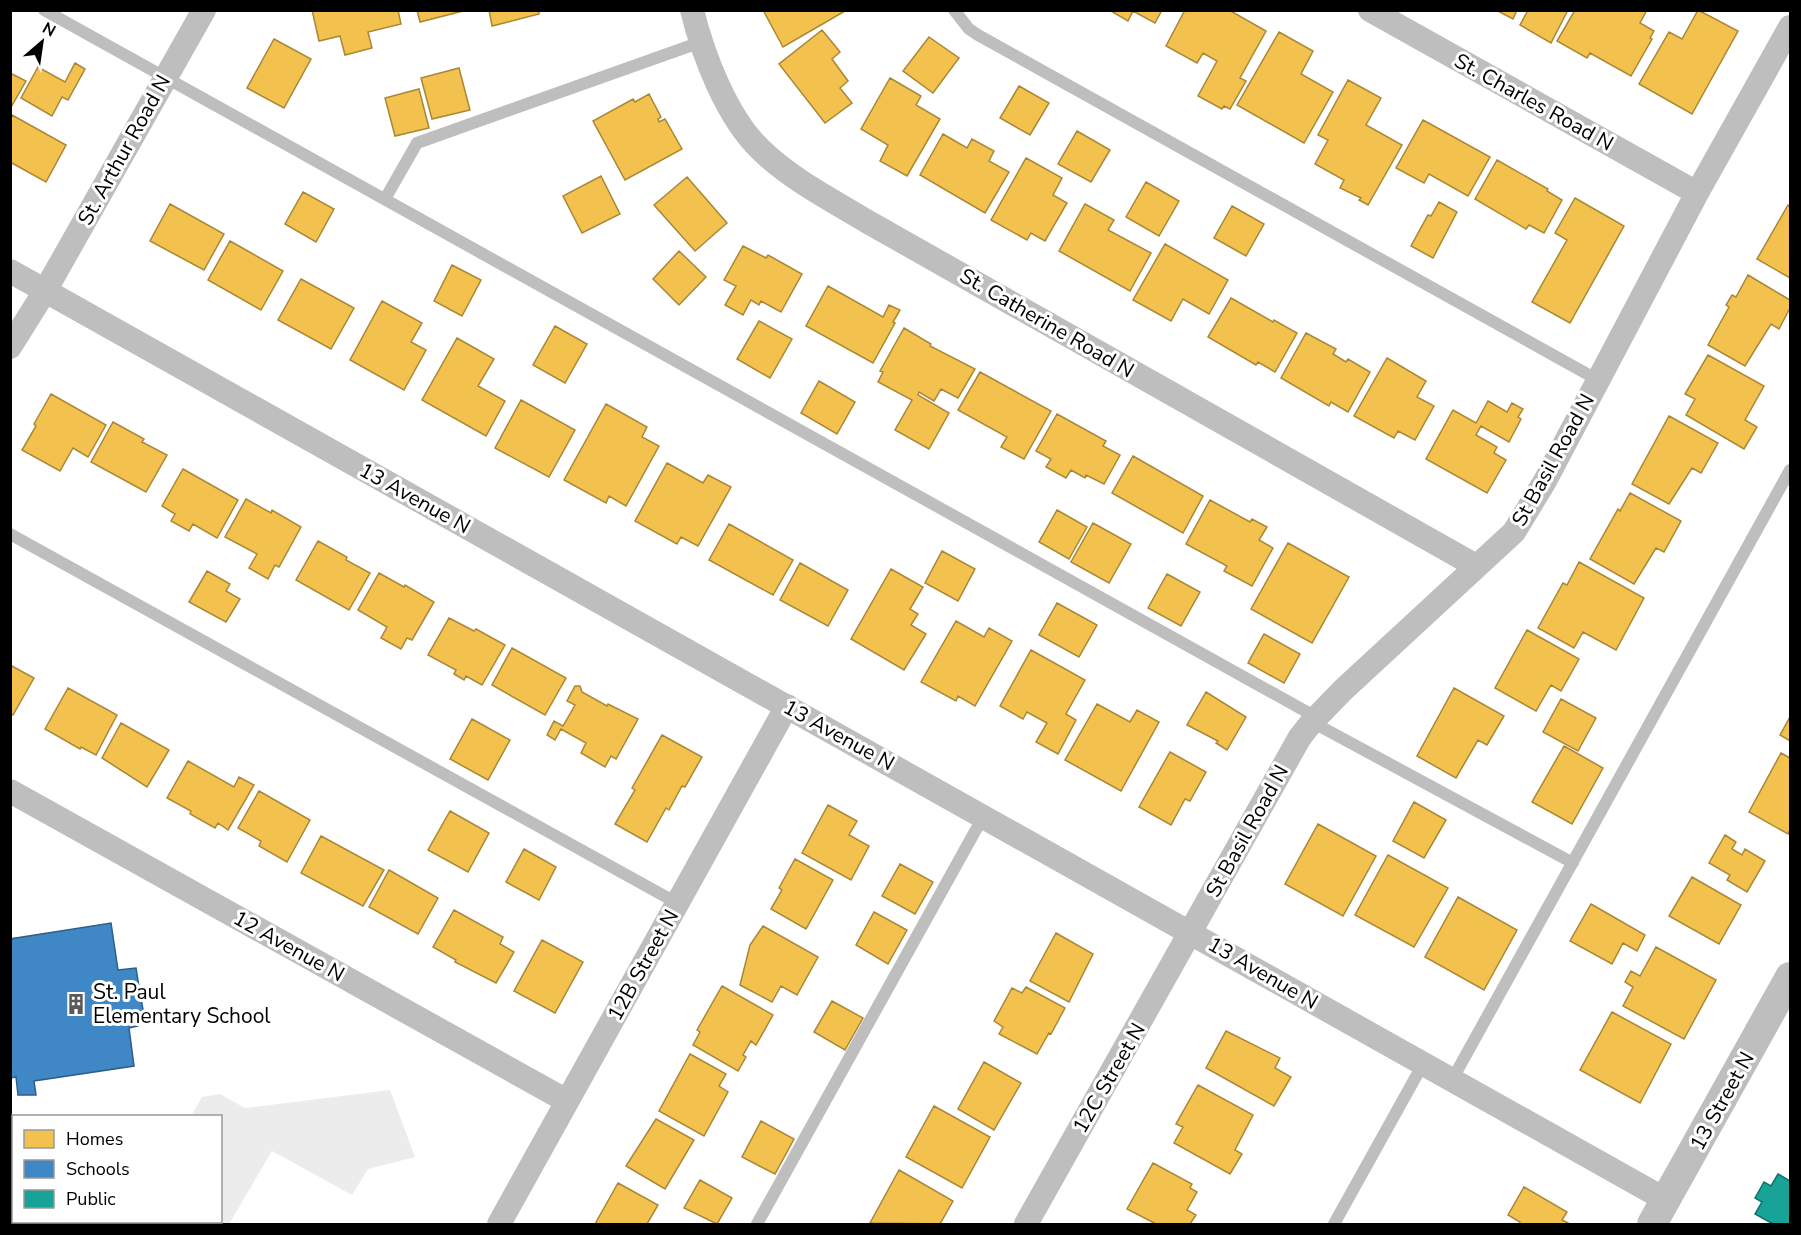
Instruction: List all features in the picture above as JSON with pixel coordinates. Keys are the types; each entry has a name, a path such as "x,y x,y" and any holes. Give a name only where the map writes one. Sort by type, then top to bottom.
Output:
{"street":[{"name":"St. Arthur Road N","path":"10,347 45,291 204,10"},
{"name":"St. Catherine Road N","path":"692,10 716,83 758,148 776,164 868,222 1476,566"},
{"name":"St. Charles Road N","path":"1371,10 1697,193"},
{"name":"St Basil Road N","path":"1191,933 1288,756 1314,719 1514,532 1545,481 1697,193 1791,27"},
{"name":"13 Avenue N","path":"10,272 1452,1080 1659,1212"},
{"name":"12B Street N","path":"499,1224 787,706"},
{"name":"12 Avenue N","path":"10,791 567,1101"},
{"name":"12C Street N","path":"1026,1224 1191,933"},
{"name":"13 Street N","path":"1659,1212 1791,977"}],"lane":[{"path":"44,10 1572,863"},
{"path":"954,10 978,35 1598,381"},
{"path":"385,199 417,143 701,42"},
{"path":"1452,1080 1791,470"},
{"path":"10,534 677,903"},
{"path":"757,1224 983,817"},
{"path":"1334,1224 1423,1064"}],"shaded area":[{"path":"390,1090 415,1157 368,1169 352,1195 272,1151 229,1224 182,1223 222,1223 222,1115 192,1115 202,1097 220,1094 245,1108"}],"building: Homes":[{"path":"312,10 398,10 401,24 368,32 372,48 345,55 340,36 319,41"},
{"path":"417,10 467,10 420,22"},
{"path":"489,10 539,10 539,14 492,26"},
{"path":"763,10 845,10 845,11 783,47"},
{"path":"1109,10 1162,10 1155,23 1133,11 1128,21"},
{"path":"1185,10 1229,10 1266,31 1240,78 1246,81 1230,109 1224,106 1222,109 1198,96 1217,61 1203,53 1197,63 1166,46"},
{"path":"1496,10 1517,10 1513,19"},
{"path":"1524,10 1568,10 1551,43 1520,25 1527,12"},
{"path":"1575,10 1647,10 1640,23 1654,31 1650,38 1652,39 1631,76 1590,53 1587,58 1557,41"},
{"path":"1698,10 1738,31 1692,114 1639,84 1669,32 1682,39"},
{"path":"822,30 840,52 832,59 848,81 840,88 852,103 825,123 779,64"},
{"path":"1279,32 1313,51 1301,74 1333,92 1304,143 1237,105"},
{"path":"929,37 959,58 933,93 903,71"},
{"path":"274,39 311,59 284,108 247,88"},
{"path":"75,63 85,69 68,100 62,97 52,116 21,98 38,67 65,82"},
{"path":"459,68 470,110 432,119 421,78"},
{"path":"10,73 26,81 10,109"},
{"path":"890,78 921,96 916,105 940,119 907,176 880,161 888,145 861,129"},
{"path":"1348,80 1381,98 1366,125 1402,145 1368,205 1359,200 1361,198 1340,188 1344,180 1315,164 1328,140 1318,135"},
{"path":"1019,86 1049,103 1030,135 1000,118"},
{"path":"419,89 429,128 395,136 385,98"},
{"path":"649,94 661,117 658,119 659,122 665,119 682,149 625,180 593,121 633,99 635,102"},
{"path":"12,115 66,145 46,182 10,162 10,119"},
{"path":"1423,120 1490,157 1468,196 1429,174 1424,183 1396,168"},
{"path":"1077,131 1110,150 1091,182 1058,164"},
{"path":"943,134 967,148 972,139 994,151 989,161 1009,172 985,213 920,175"},
{"path":"1026,158 1062,178 1053,195 1067,203 1045,241 1031,233 1027,240 991,220"},
{"path":"1497,160 1548,189 1547,191 1562,200 1544,233 1529,225 1526,229 1475,199"},
{"path":"601,176 620,214 582,233 563,196"},
{"path":"687,177 727,223 695,251 654,205"},
{"path":"1146,182 1179,201 1159,236 1126,217"},
{"path":"303,192 334,209 316,242 285,224"},
{"path":"1575,198 1624,226 1570,323 1532,302 1567,240 1555,233"},
{"path":"1439,202 1457,212 1433,258 1411,246 1428,215 1431,216"},
{"path":"170,204 224,234 204,270 150,241"},
{"path":"1085,204 1114,220 1108,230 1151,253 1130,291 1059,251"},
{"path":"1788,205 1790,207 1790,278 1757,259"},
{"path":"1232,206 1264,224 1246,256 1214,238"},
{"path":"230,241 283,271 261,310 208,280"},
{"path":"1165,244 1228,280 1209,314 1183,299 1171,321 1133,300"},
{"path":"743,246 766,258 768,255 802,274 781,312 761,301 759,305 751,300 743,315 725,305 736,286 724,280"},
{"path":"679,251 706,277 679,305 653,279"},
{"path":"452,265 481,280 462,316 434,301"},
{"path":"1748,275 1790,300 1790,308 1779,329 1771,324 1745,366 1708,345 1729,307 1726,305 1732,295 1736,297"},
{"path":"301,279 354,308 331,349 278,320"},
{"path":"828,286 883,317 889,305 900,310 873,363 806,326"},
{"path":"1231,298 1297,333 1275,372 1258,362 1256,365 1208,337"},
{"path":"382,301 422,323 411,342 426,350 404,390 350,360"},
{"path":"759,321 792,339 770,378 737,359"},
{"path":"555,326 587,344 565,383 533,365"},
{"path":"904,328 931,344 930,346 975,369 958,398 941,389 934,401 919,392 918,395 949,413 929,449 895,430 912,400 878,382 883,372 880,371"},
{"path":"1306,333 1336,349 1333,354 1346,362 1348,359 1370,372 1348,412 1331,402 1329,406 1281,378"},
{"path":"457,338 494,359 478,386 505,401 486,436 422,400"},
{"path":"1708,355 1764,386 1745,420 1757,427 1744,449 1686,415 1695,399 1685,394"},
{"path":"1387,358 1426,381 1417,397 1434,406 1415,440 1398,431 1394,438 1354,416"},
{"path":"980,372 1051,411 1024,459 1001,447 1007,437 958,410"},
{"path":"819,381 855,402 837,434 801,413"},
{"path":"51,394 106,425 88,457 73,448 60,471 22,450"},
{"path":"521,400 575,430 549,477 495,448"},
{"path":"1488,401 1507,412 1512,403 1523,409 1518,417 1521,419 1509,442 1481,426 1476,435 1497,447 1494,453 1506,460 1487,493 1426,459 1453,410 1476,423"},
{"path":"606,404 647,427 642,437 659,446 626,506 609,496 606,503 564,480"},
{"path":"1057,414 1106,441 1103,446 1120,455 1104,484 1086,475 1085,478 1071,470 1066,478 1046,467 1051,459 1036,451"},
{"path":"1669,416 1718,443 1701,473 1692,468 1669,504 1632,484"},
{"path":"113,422 144,439 142,442 167,455 146,492 91,462"},
{"path":"1133,456 1203,496 1183,533 1112,493"},
{"path":"667,463 703,483 708,475 731,487 698,546 681,537 677,544 635,521"},
{"path":"183,469 238,500 217,538 193,524 189,531 171,521 175,514 162,506"},
{"path":"1630,493 1681,521 1664,552 1656,548 1634,584 1590,559 1618,509 1620,511"},
{"path":"246,499 271,513 272,510 301,527 279,567 275,565 268,579 249,568 257,554 225,537"},
{"path":"1210,500 1250,522 1252,519 1267,527 1259,540 1273,548 1252,586 1224,571 1227,566 1186,544"},
{"path":"1057,510 1087,527 1069,559 1039,542"},
{"path":"1093,523 1131,544 1109,583 1071,562"},
{"path":"729,524 793,560 773,595 709,560"},
{"path":"318,541 370,573 349,610 296,580"},
{"path":"1288,543 1349,577 1312,643 1251,609"},
{"path":"942,551 975,569 958,601 925,583"},
{"path":"1579,562 1644,598 1616,650 1583,632 1574,648 1538,628 1563,583 1567,585"},
{"path":"800,563 848,590 828,626 780,600"},
{"path":"891,569 923,587 910,609 918,614 911,625 926,634 904,670 851,639"},
{"path":"207,571 230,584 226,591 240,599 226,622 189,602"},
{"path":"379,573 434,602 412,640 407,638 401,649 381,638 387,627 358,610"},
{"path":"1167,574 1200,592 1181,626 1148,608"},
{"path":"1057,603 1097,625 1079,657 1039,635"},
{"path":"449,618 474,631 476,629 505,645 482,685 466,676 464,680 454,674 456,670 428,655"},
{"path":"956,621 984,637 989,628 1012,641 975,706 958,696 956,701 921,682"},
{"path":"1527,630 1579,659 1561,691 1551,685 1536,711 1495,688"},
{"path":"1264,634 1300,654 1284,683 1248,663"},
{"path":"512,648 566,678 545,715 492,685"},
{"path":"1031,650 1085,680 1066,714 1076,720 1058,754 1036,742 1047,723 1027,712 1023,719 1000,706"},
{"path":"10,665 34,678 13,715 10,713"},
{"path":"575,686 580,686 582,692 607,706 608,704 638,719 616,759 611,756 605,767 581,753 586,743 561,729 555,740 547,735 554,721 563,726 575,705 567,701"},
{"path":"68,688 117,715 96,755 81,747 80,749 45,729"},
{"path":"1454,688 1504,716 1487,745 1478,740 1456,778 1417,756"},
{"path":"1206,692 1246,717 1227,750 1216,743 1218,741 1187,725"},
{"path":"1561,699 1596,718 1578,751 1543,732"},
{"path":"1097,704 1130,722 1137,710 1159,722 1121,791 1065,760"},
{"path":"1790,717 1790,741 1780,735"},
{"path":"472,719 510,740 488,780 450,759"},
{"path":"121,723 169,750 147,787 102,758"},
{"path":"662,735 702,757 669,810 666,808 647,842 615,824 635,790 632,788"},
{"path":"1564,746 1603,768 1572,824 1532,802"},
{"path":"1170,752 1206,772 1190,801 1185,799 1171,825 1139,807"},
{"path":"1781,753 1790,758 1790,829 1788,834 1749,812"},
{"path":"188,761 234,787 239,777 254,785 228,830 218,823 215,828 167,798"},
{"path":"259,791 310,820 287,862 259,846 261,841 238,828"},
{"path":"1414,802 1446,820 1424,858 1393,841"},
{"path":"828,805 857,821 849,835 869,846 851,880 802,853"},
{"path":"450,811 489,833 468,872 428,850"},
{"path":"1318,824 1376,856 1343,916 1285,884"},
{"path":"1725,835 1736,842 1732,849 1742,855 1745,849 1765,861 1747,892 1727,880 1730,875 1709,863"},
{"path":"321,836 384,870 363,906 301,873"},
{"path":"524,849 556,867 539,900 506,882"},
{"path":"1388,855 1448,888 1414,947 1355,915"},
{"path":"795,859 833,880 806,929 771,909 782,890 779,888"},
{"path":"900,864 933,882 915,914 882,896"},
{"path":"389,870 438,898 418,934 369,907"},
{"path":"1692,877 1741,905 1719,944 1669,916"},
{"path":"1458,897 1517,930 1484,990 1425,957"},
{"path":"1591,904 1645,935 1637,951 1623,943 1612,964 1570,941"},
{"path":"454,910 503,937 500,944 514,952 496,983 455,962 456,960 433,947"},
{"path":"874,912 907,930 888,964 856,945"},
{"path":"763,926 818,957 797,995 781,986 772,1002 740,985 750,945"},
{"path":"1056,933 1093,954 1069,1002 1030,981"},
{"path":"542,940 583,962 555,1013 514,991"},
{"path":"1656,947 1716,980 1684,1039 1623,1006 1633,987 1625,982 1631,971 1640,976"},
{"path":"722,986 773,1015 756,1045 751,1041 738,1071 693,1045 700,1032 697,1030"},
{"path":"1026,987 1065,1008 1037,1054 999,1034 1003,1027 994,1021 1012,988 1022,993"},
{"path":"832,1001 863,1018 845,1050 814,1032"},
{"path":"1612,1012 1671,1044 1640,1103 1580,1070"},
{"path":"1226,1031 1280,1058 1275,1068 1291,1077 1274,1106 1206,1068"},
{"path":"690,1054 726,1074 719,1086 728,1092 704,1136 659,1111"},
{"path":"984,1062 1021,1083 994,1130 958,1109"},
{"path":"1198,1085 1253,1115 1235,1150 1242,1154 1230,1174 1174,1143 1183,1127 1176,1124"},
{"path":"934,1106 990,1137 962,1188 906,1157"},
{"path":"656,1119 694,1140 665,1189 626,1166"},
{"path":"761,1121 794,1139 775,1174 742,1157"},
{"path":"1153,1163 1192,1184 1190,1188 1197,1192 1187,1210 1196,1215 1190,1224 1156,1224 1127,1209"},
{"path":"899,1170 953,1201 940,1224 870,1223"},
{"path":"700,1180 732,1198 717,1224 684,1208"},
{"path":"618,1183 658,1205 647,1224 595,1224"},
{"path":"1524,1187 1567,1212 1562,1220 1570,1224 1519,1224 1520,1222 1508,1215"}],"building: Schools":[{"name":"St. Paul Elementary School","path":"111,923 118,970 136,968 144,1015 137,1016 138,1026 129,1028 134,1066 34,1081 36,1095 18,1095 16,1077 10,1078 10,939"},
{"path":"10,1110 12,1118 12,1201 10,1201"}],"building: Public":[{"path":"1778,1174 1790,1181 1790,1224 1773,1224 1755,1214 1762,1202 1755,1198 1764,1182 1771,1186"}],"place":[{"name":"St. Paul Elementary School","path":"76,1004"}]}
